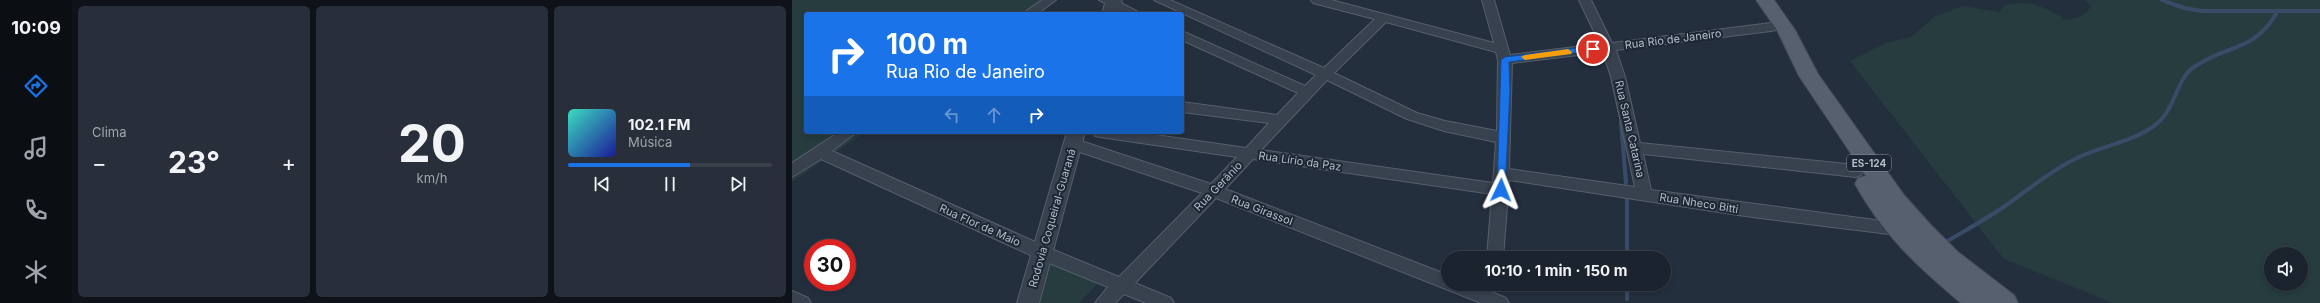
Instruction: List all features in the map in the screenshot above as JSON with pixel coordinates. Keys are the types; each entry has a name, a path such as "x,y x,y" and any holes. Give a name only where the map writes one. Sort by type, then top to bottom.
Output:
{"main road":[{"name":"ES-124","path":"1752,0 1771,27 1799,85 1856,171 1897,229 1923,257 1997,303"},
{"name":"ES-124","path":"1765,0 1786,30 1809,76 1896,201 1921,231 1997,303"}],"street":[{"path":"1031,12 1050,0"},
{"path":"1160,0 1325,74 1376,100 1429,122 1504,138"},
{"path":"1317,0 1503,54"},
{"name":"Rua Santa Catarina","path":"1585,0 1608,47 1618,77 1644,194"},
{"path":"1488,1 1503,54 1504,138 1497,251"},
{"path":"1111,4 1131,12"},
{"name":"Rua Gerânio","path":"1104,303 1214,191 1307,92 1382,19"},
{"name":"Rua Rio de Janeiro","path":"1503,54 1608,47 1771,27"},
{"path":"1184,36 1307,92"},
{"path":"1184,107 1280,120"},
{"path":"792,171 847,134"},
{"name":"Rua Lírio da Paz","path":"1114,134 1501,190"},
{"name":"Rua Girassol","path":"1075,138 1441,279"},
{"name":"Rodovia Coqueiral-Guaraná","path":"1028,303 1075,138"},
{"path":"1634,148 1856,171"},
{"name":"Rua Flor de Maio","path":"820,152 1043,253 1165,303"},
{"name":"Rua Nheco Bitti","path":"1501,173 1745,210 1897,229"},
{"path":"1473,291 1488,296"},
{"path":"792,298 802,303"}],"green space":[{"path":"792,0 1057,0 1040,12 804,12 804,134 862,134 792,182"},
{"path":"2085,0 2320,0 2320,303 2113,303 2004,259 1850,61 1886,43 1911,37 1934,17 1962,6 2000,12 2005,5 2028,3 2047,9 2062,17 2063,20 2075,18 2089,10 2091,6"},
{"path":"1044,255 1100,281 1079,303 1032,303"}],"waterway":[{"path":"2162,0 2184,8 2202,11 2320,11"},
{"path":"1946,242 1998,211 2064,165 2093,151 2135,137 2154,126 2162,119 2172,103 2183,79 2194,67 2218,54 2250,41 2268,25 2277,12"},
{"path":"1621,122 1626,183"},
{"path":"1627,199 1627,251"},
{"path":"1627,291 1627,299"}],"slow traffic":[{"path":"1525,57 1568,52"}],"route":[{"path":"1501,190 1506,91 1505,60 1593,49"}]}
